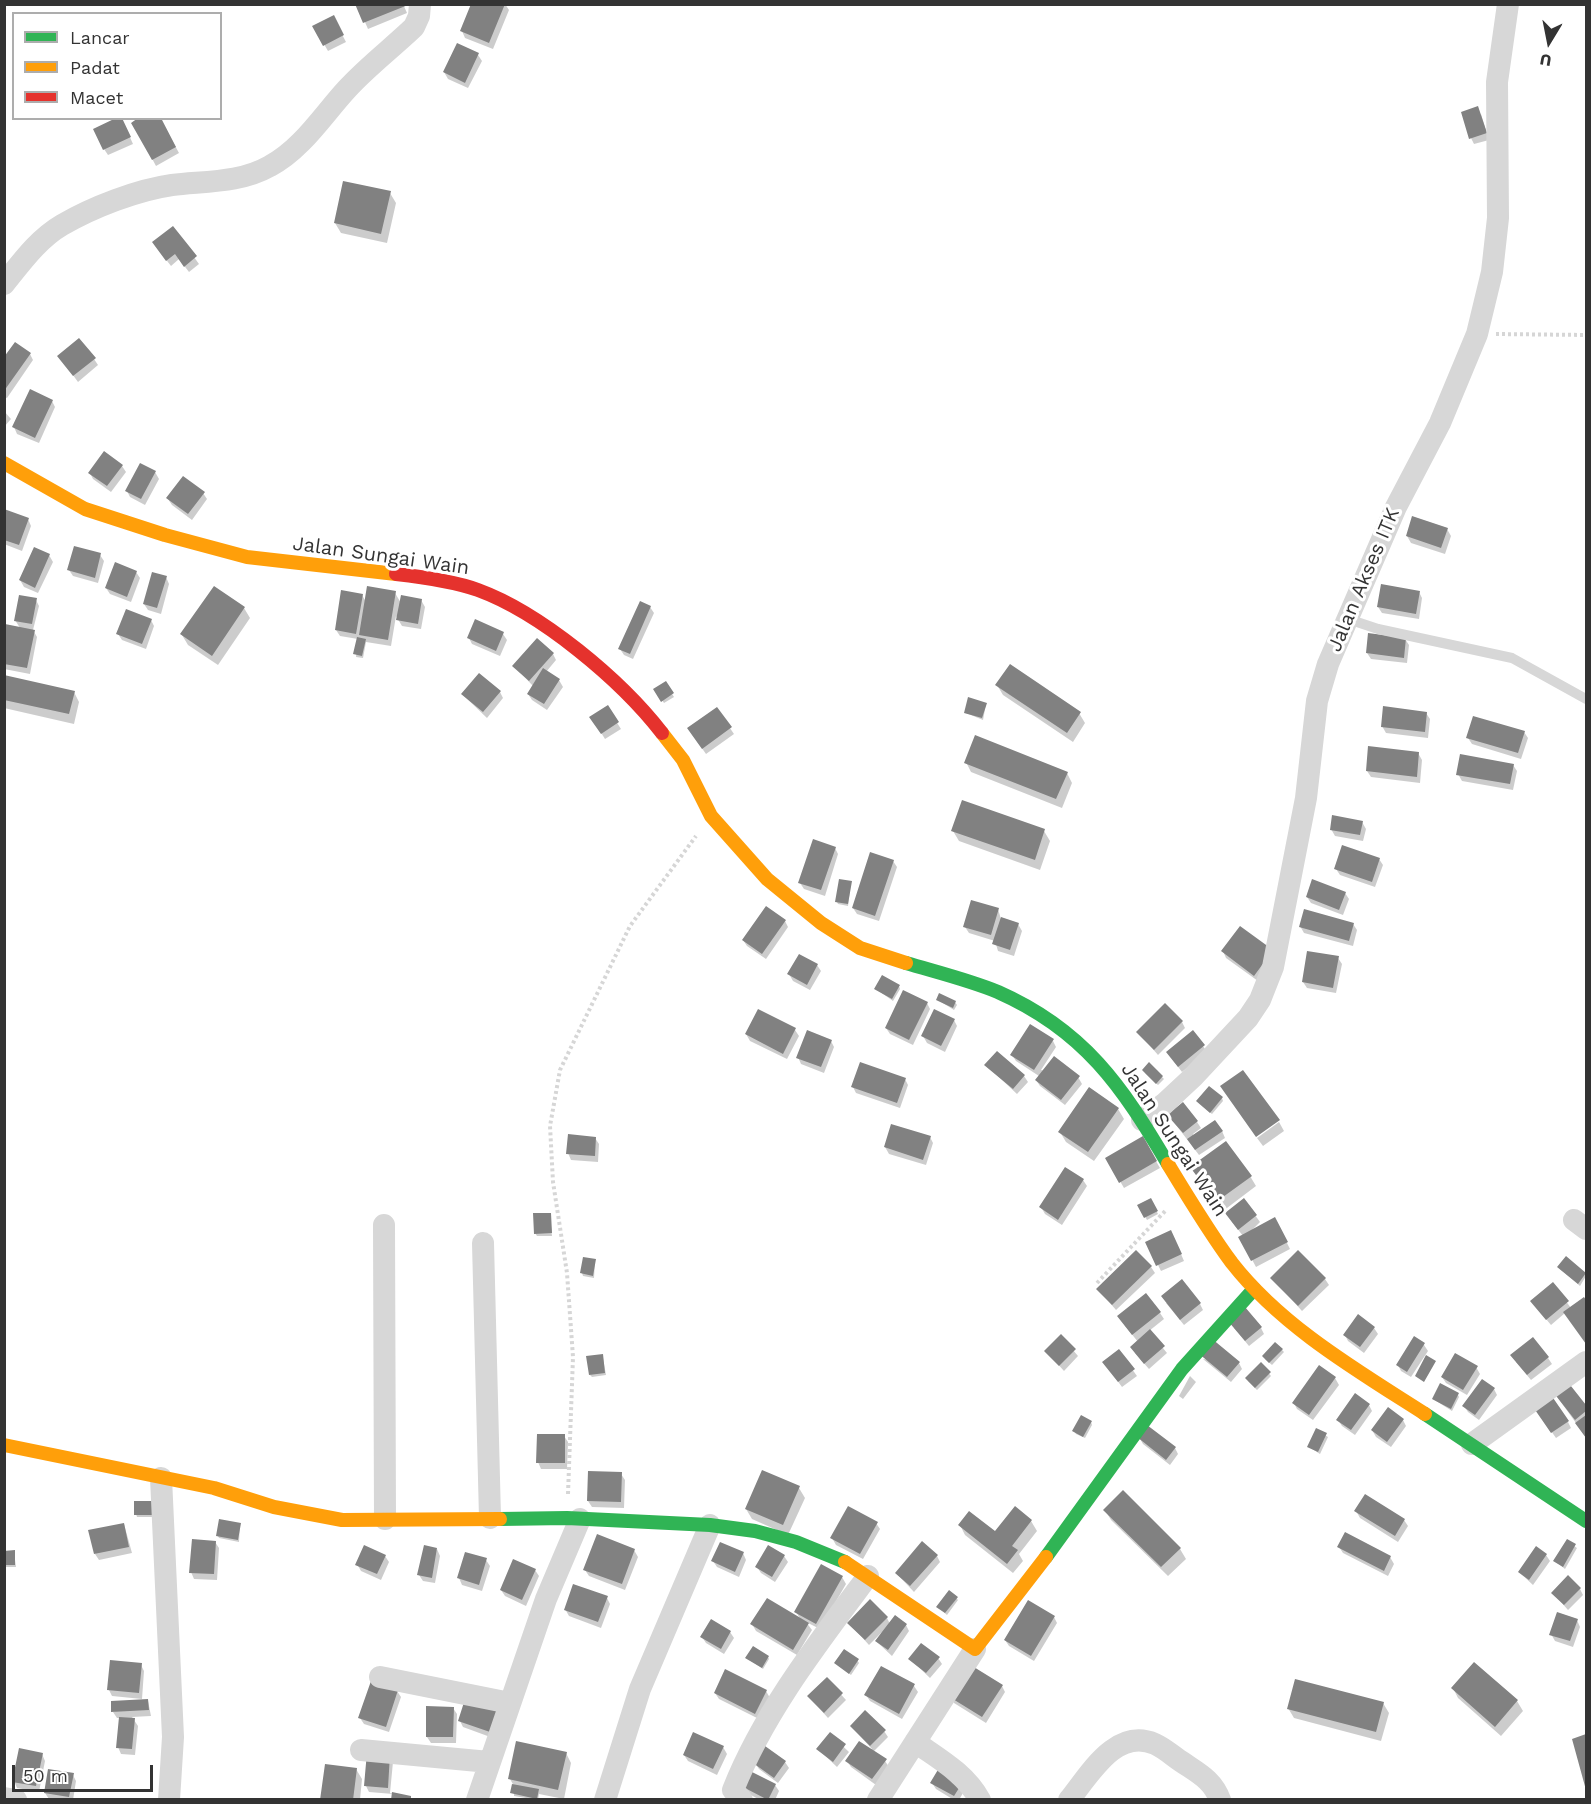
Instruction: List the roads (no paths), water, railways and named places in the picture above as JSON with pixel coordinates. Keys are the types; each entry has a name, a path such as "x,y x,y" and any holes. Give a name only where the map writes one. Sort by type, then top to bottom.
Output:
{"street":[{"path":"4,284 34,248 61,225 122,196 170,185 225,181 256,173 273,165 309,134 350,86 414,27 419,16 420,4"},
{"name":"Jalan Akses ITK","path":"1142,1120 1164,1104 1214,1056 1248,1018 1260,999 1272,967 1306,798 1317,701 1328,664 1396,507 1440,423 1477,334 1492,272 1498,218 1497,82 1508,4"},
{"name":"Jalan Sungai Wain","path":"4,463 85,509 165,535 247,557 425,578 477,590 524,612 586,658 645,711 683,760 711,816 768,879 821,923 861,948 997,992 1041,1015 1085,1048 1111,1075 1142,1120 1184,1191 1233,1264 1254,1289 1280,1313 1364,1375 1585,1518"},
{"path":"384,1225 385,1519"},
{"path":"483,1243 490,1518"},
{"path":"878,1800 975,1649 1052,1550 1169,1382 1222,1319 1254,1289"},
{"path":"1472,1443 1587,1362"},
{"path":"4,1445 214,1488 274,1507 342,1520 573,1519 710,1525 755,1531 796,1542 846,1562 975,1649"},
{"path":"161,1478 173,1737 169,1800"},
{"path":"477,1800 573,1519"},
{"path":"605,1800 640,1689 710,1525"},
{"path":"742,1800 733,1790 755,1742 817,1644 867,1576"},
{"path":"380,1677 510,1703"},
{"path":"1069,1800 1115,1747 1128,1741 1141,1740 1156,1744 1210,1781 1220,1800"},
{"path":"915,1742 958,1772 974,1788 980,1800"},
{"path":"361,1750 489,1762"},
{"path":"4,1798 16,1800"}],"lane":[{"path":"1348,619 1378,629 1512,658 1587,699"}]}
